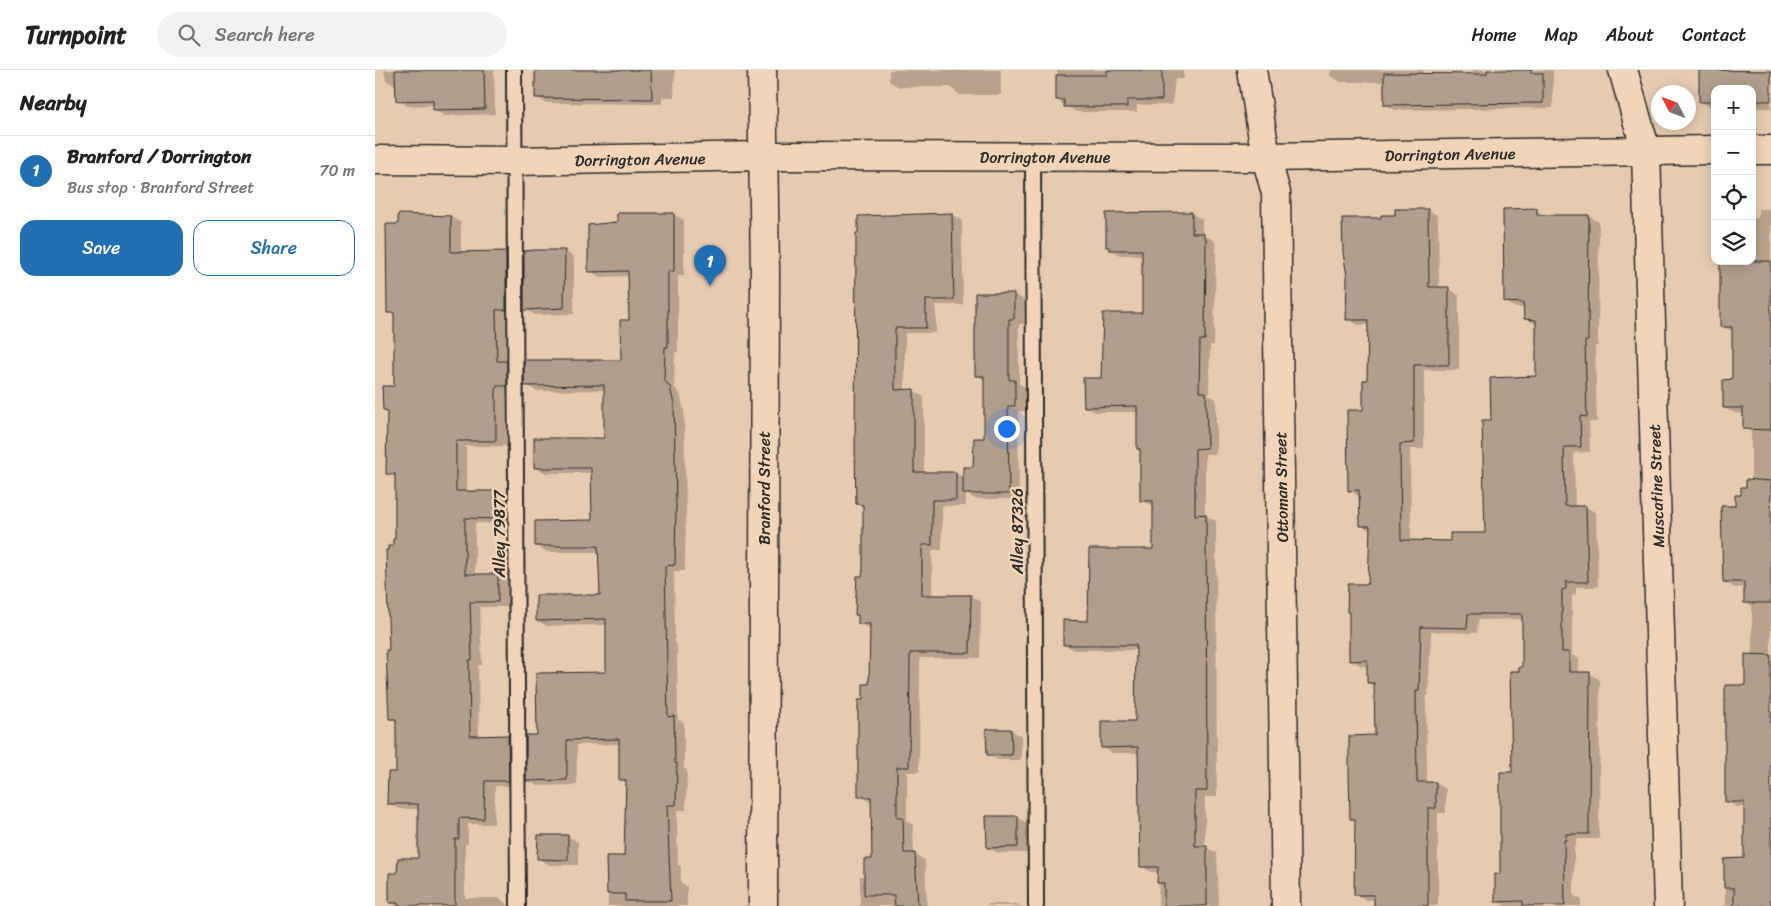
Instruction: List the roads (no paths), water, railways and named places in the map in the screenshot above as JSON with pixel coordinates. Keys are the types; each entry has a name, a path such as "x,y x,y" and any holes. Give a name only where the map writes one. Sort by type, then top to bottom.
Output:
{"street":[{"name":"Branford Street","path":"762,70 765,272 763,906"},
{"name":"Ottoman Street","path":"1252,70 1266,157 1277,193 1287,906"},
{"name":"Muscatine Street","path":"1623,70 1646,151 1668,906"},
{"name":"Dorrington Avenue","path":"375,160 514,162 763,156 1266,157 1711,150"},
{"path":"1756,150 1771,150"}],"lane":[{"name":"Alley 79877","path":"514,70 518,906"},
{"name":"Alley 87326","path":"1033,156 1036,906"}],"place":[{"name":"Branford / Dorrington","path":"710,286"}]}
